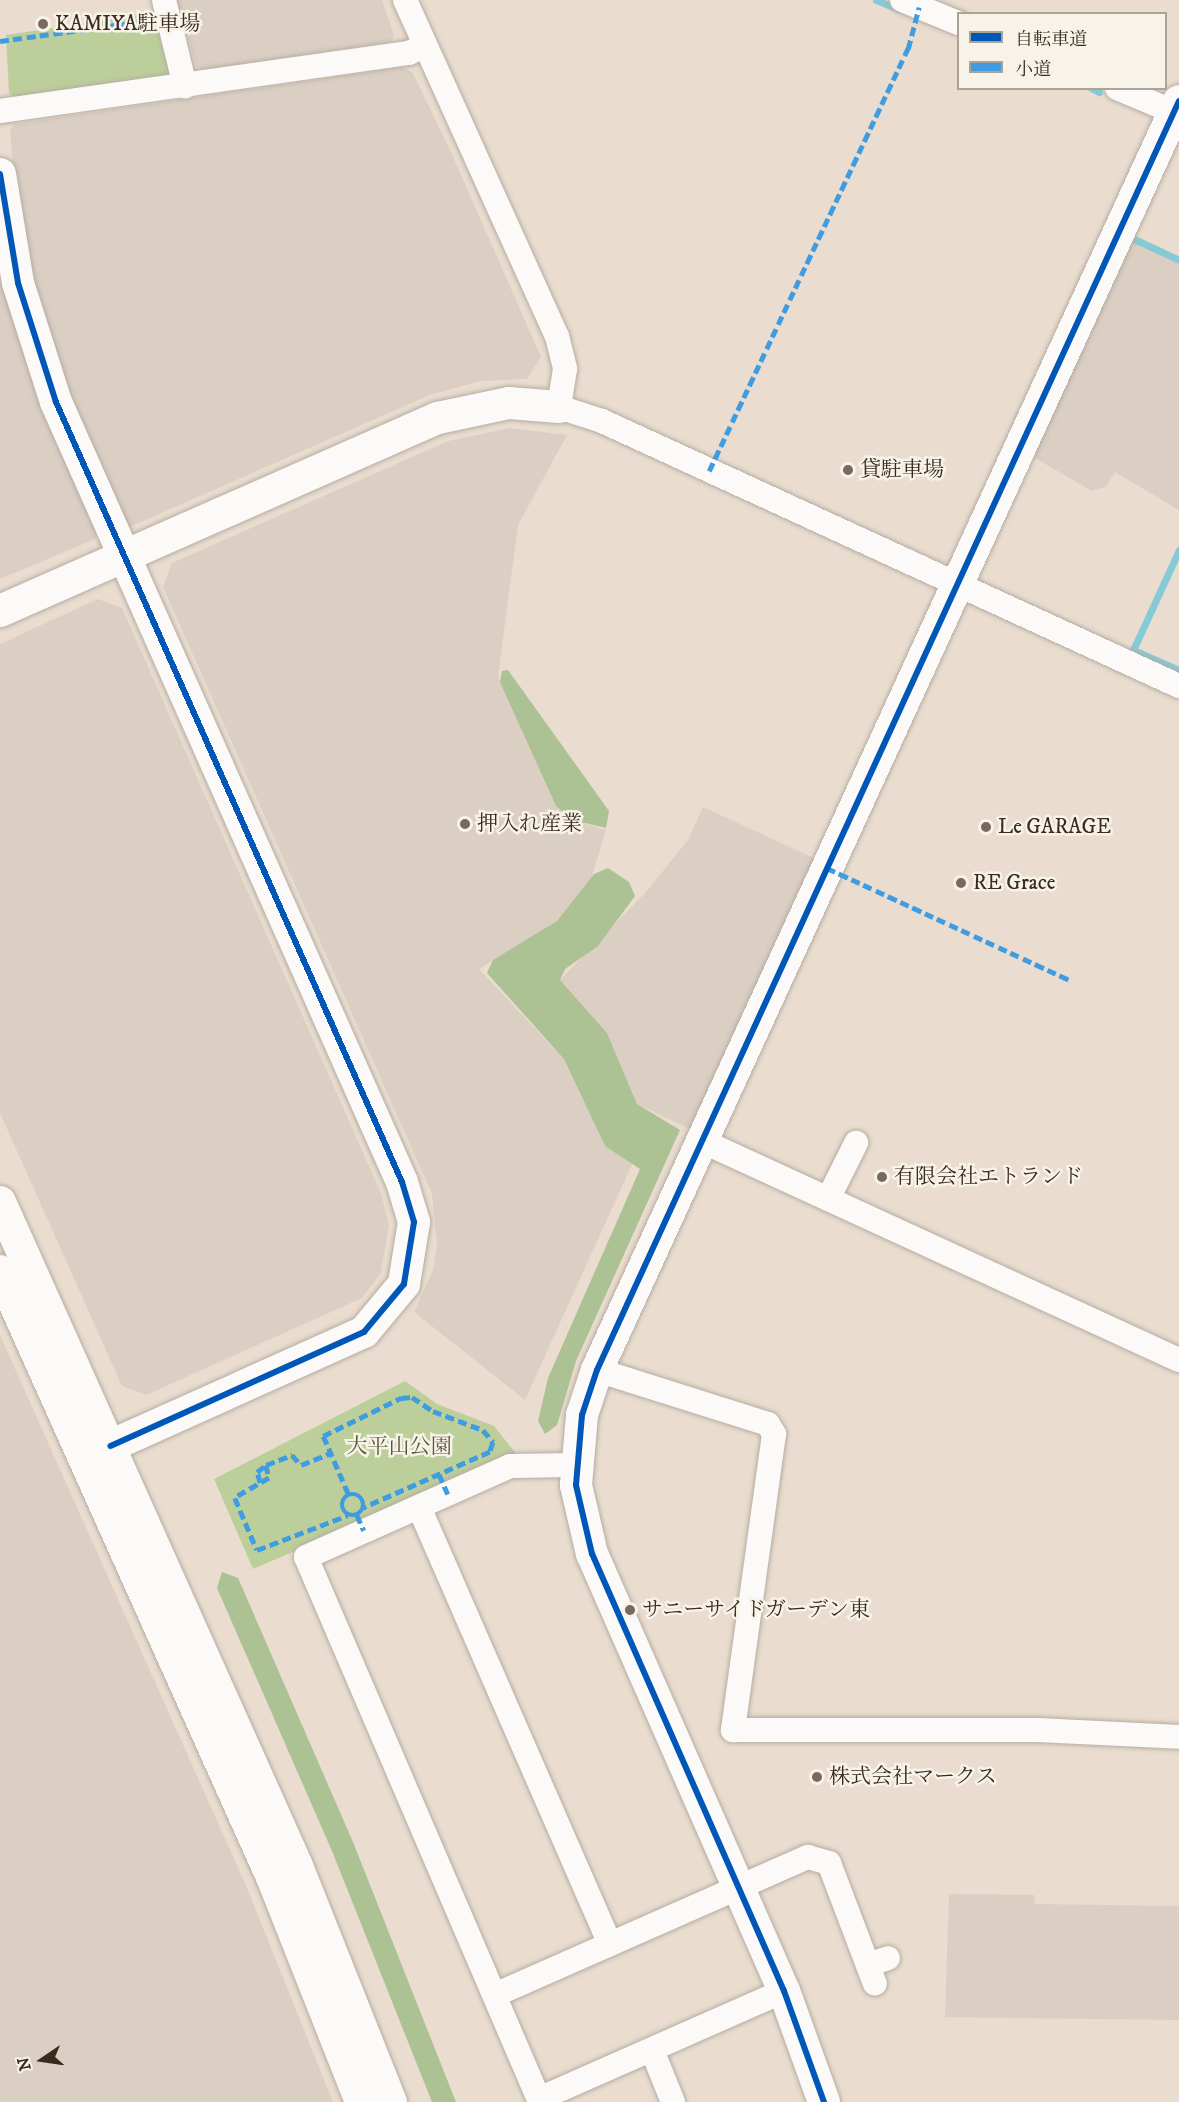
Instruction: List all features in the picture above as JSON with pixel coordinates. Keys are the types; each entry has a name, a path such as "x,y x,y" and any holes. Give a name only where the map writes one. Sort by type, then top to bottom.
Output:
{"street":[{"path":"164,0 185,86"},
{"path":"405,0 557,336 565,369 559,407"},
{"path":"902,0 957,23"},
{"path":"0,111 409,53 425,45"},
{"path":"824,2102 784,1991 592,1554 580,1509 576,1465 582,1415 597,1370 955,587 1178,109 1123,90"},
{"path":"0,174 18,283 41,363 124,557 402,1182 414,1243 394,1302 364,1332 110,1446"},
{"path":"0,611 438,418 509,403 559,407 602,421 955,587 1179,686"},
{"path":"702,1141 1179,1360"},
{"path":"828,1199 856,1143"},
{"path":"0,1202 297,1866 391,2102"},
{"path":"0,1271 272,1877 361,2102"},
{"path":"597,1370 768,1424 774,1434 733,1730 1038,1730 1179,1737"},
{"path":"576,1465 510,1466 306,1557 497,1994 540,2101 784,1991"},
{"path":"419,1507 610,1944"},
{"path":"497,1994 808,1857 829,1863 877,1969"},
{"path":"652,2050 673,2102"}],"shaded area":[{"path":"177,0 382,0 394,35 391,42 203,70 196,66"},
{"path":"403,67 413,73 451,152 541,357 527,379 481,381 430,395 132,526 123,523 41,320 16,199 10,130 15,124"},
{"path":"1128,239 1179,263 1179,510 1115,472 1106,487 1092,491 1028,454"},
{"path":"0,262 98,530 95,539 0,579"},
{"path":"510,428 567,435 518,525 498,676 556,806 572,820 606,830 591,879 557,921 479,969 564,1059 605,1146 634,1160 525,1400 414,1312 433,1270 437,1245 432,1194 163,587 172,563 448,441"},
{"path":"98,599 122,608 381,1193 389,1225 381,1273 362,1298 146,1395 122,1386 0,1113 0,644"},
{"path":"703,807 818,860 694,1131 637,1104 607,1033 560,980 646,892 688,840"},
{"path":"0,1335 247,1888 333,2102 0,2102"},
{"path":"949,1894 1034,1895 1035,1904 1179,1906 1179,2020 945,2017"}],"green space":[{"path":"153,13 169,70 166,75 14,97 9,93 6,35"},
{"path":"508,670 609,811 606,828 572,820 556,806 500,682 502,671"},
{"path":"608,868 629,882 635,896 598,946 565,969 560,980 607,1033 637,1104 680,1130 576,1361 557,1425 545,1434 538,1421 548,1378 640,1169 605,1146 564,1059 487,973 493,960 557,921 594,874"},
{"name":"大平山公園","path":"405,1381 437,1404 494,1426 518,1456 253,1569 214,1479"},
{"path":"222,1572 238,1578 353,1842 456,2102 432,2102 332,1851 217,1588"}],"waterway":[{"path":"876,0 898,9"},
{"path":"1095,90 1099,92"},
{"path":"1130,237 1179,260"},
{"path":"1179,550 1133,650 1179,670"}],"marked path":[{"path":"709,471 908,49 919,7"},
{"path":"0,41 167,18"},
{"path":"827,868 1071,981"},
{"path":"348,1494 323,1436 401,1398 412,1397 433,1411 483,1430 493,1442 490,1452 363,1508"},
{"path":"260,1483 257,1472 266,1465 292,1455 301,1465 330,1453"},
{"path":"266,1465 269,1478 235,1498 257,1550 348,1515"},
{"path":"439,1474 448,1494"},
{"path":"353,1494 361,1497 364,1505 361,1513 353,1516 345,1513 342,1505 345,1497 353,1494"},
{"path":"357,1515 364,1531"}],"cycle path":[{"path":"824,2102 784,1991 592,1554 576,1485 582,1415 597,1370 1179,101"},
{"path":"0,174 18,283 56,402 402,1182 414,1222 404,1284 364,1332 110,1446"}],"place":[{"name":"KAMIYA駐車場","path":"43,24"},
{"name":"貸駐車場","path":"848,470"},
{"name":"押入れ産業","path":"465,824"},
{"name":"Le GARAGE","path":"986,827"},
{"name":"RE Grace","path":"961,883"},
{"name":"有限会社エトランド","path":"882,1177"},
{"name":"サニーサイドガーデン東","path":"630,1610"},
{"name":"株式会社マークス","path":"817,1777"}]}
